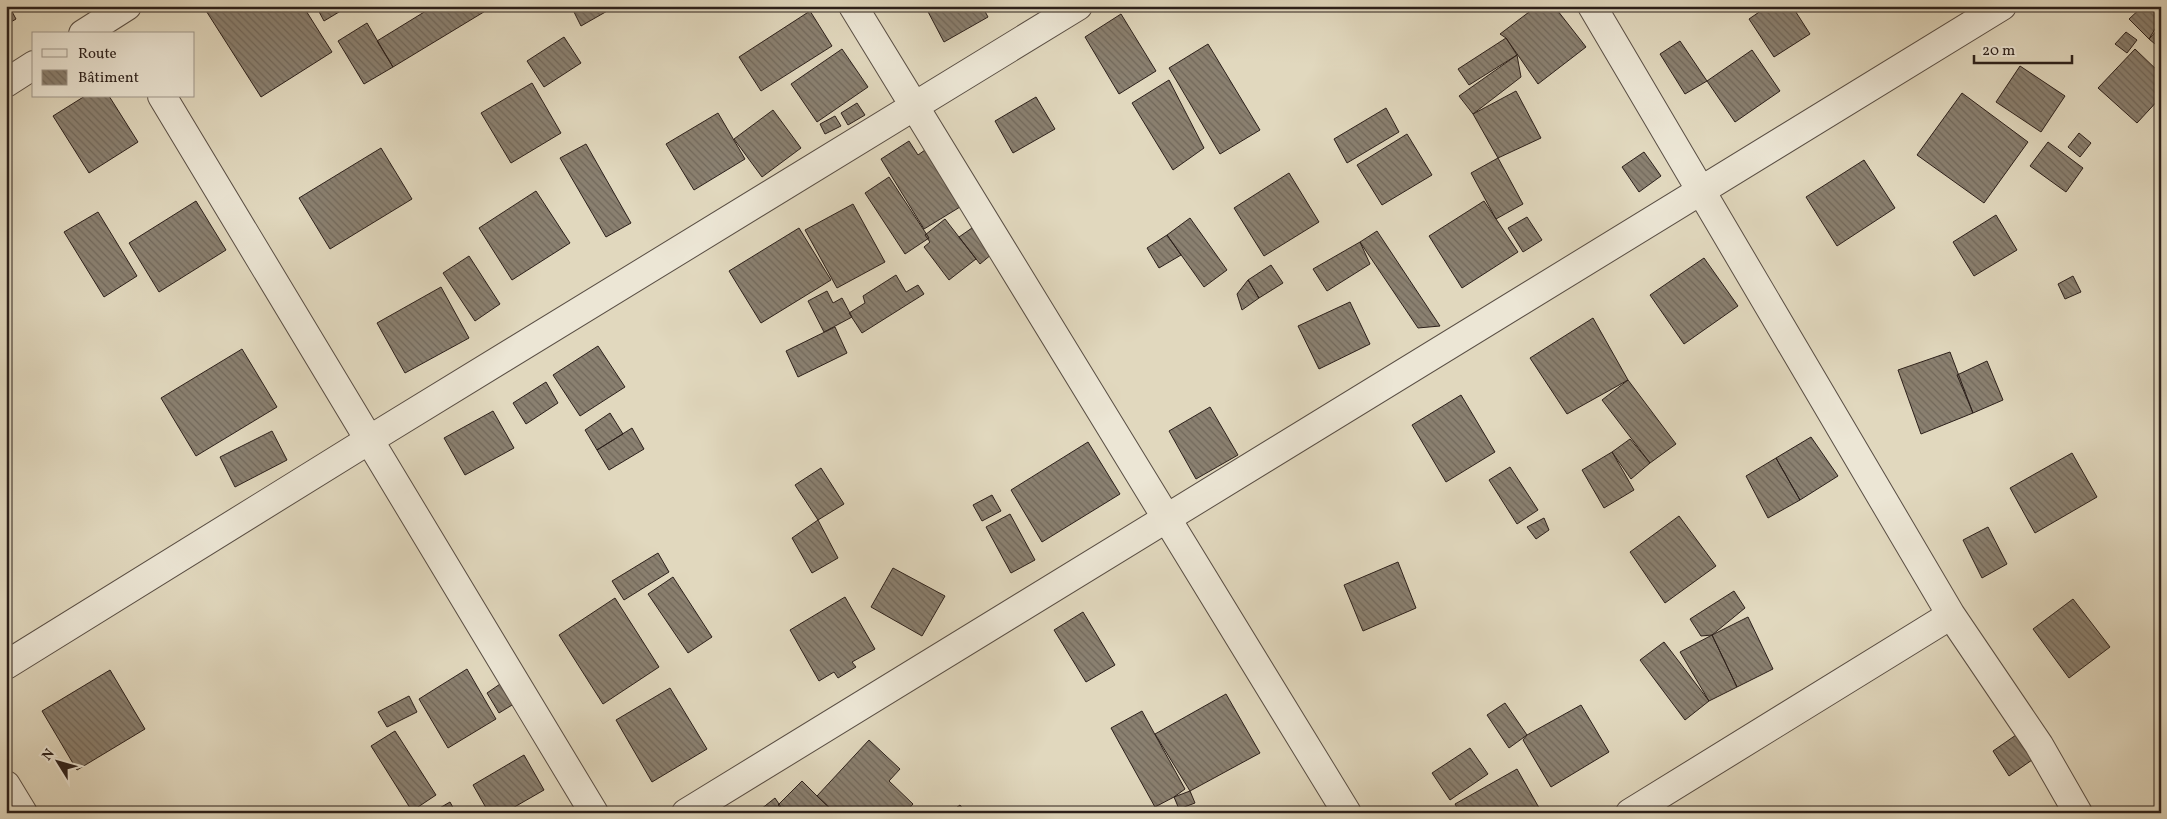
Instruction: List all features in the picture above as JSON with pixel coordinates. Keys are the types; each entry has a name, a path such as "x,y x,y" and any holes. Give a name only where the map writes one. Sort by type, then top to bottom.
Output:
{"street":[{"path":"853,6 1347,813"},
{"path":"6,665 369,440 1078,6"},
{"path":"1592,6 1951,615 2039,745 2078,813"},
{"path":"686,813 2002,6"},
{"path":"87,32 118,15"},
{"path":"6,83 32,66"},
{"path":"163,98 594,813"},
{"path":"1630,813 1951,615"},
{"path":"6,785 23,813"}],"building":[{"path":"6,6 9,6 16,19 6,25"},
{"path":"203,6 303,6 332,52 261,97"},
{"path":"316,6 349,6 324,21"},
{"path":"434,6 492,7 393,67 377,41"},
{"path":"571,6 616,6 581,26"},
{"path":"925,6 982,6 988,17 944,42"},
{"path":"1537,6 1554,6 1586,47 1538,84 1506,38 1500,34"},
{"path":"1768,6 1792,6 1810,34 1774,57 1749,19"},
{"path":"2143,6 2155,6 2161,13 2161,19 2149,39 2129,19"},
{"path":"810,11 832,46 761,91 739,57"},
{"path":"1121,14 1156,71 1119,94 1085,37"},
{"path":"367,23 393,67 364,84 338,41"},
{"path":"2161,26 2161,49 2149,39"},
{"path":"2126,32 2137,40 2127,53 2115,44"},
{"path":"564,37 581,63 544,87 527,61"},
{"path":"1506,38 1517,55 1469,85 1458,69"},
{"path":"1680,41 1707,81 1685,94 1660,54"},
{"path":"1208,44 1260,130 1220,154 1169,68"},
{"path":"842,49 868,87 817,122 791,84"},
{"path":"2135,49 2161,74 2161,97 2137,123 2098,88"},
{"path":"1752,50 1780,91 1735,122 1707,81"},
{"path":"1517,55 1521,77 1473,114 1459,96"},
{"path":"2020,66 2065,96 2041,132 1996,102"},
{"path":"1169,80 1204,148 1173,170 1132,103"},
{"path":"532,83 561,133 511,163 481,113"},
{"path":"1516,91 1541,138 1498,158 1473,114"},
{"path":"1962,93 2028,142 1984,203 1917,155"},
{"path":"1036,97 1055,129 1013,153 995,121"},
{"path":"82,98 110,98 138,142 89,173 53,116"},
{"path":"857,103 865,115 848,125 841,113"},
{"path":"1386,108 1399,132 1347,163 1334,139"},
{"path":"773,110 801,148 762,177 734,139"},
{"path":"718,113 745,159 694,190 666,144"},
{"path":"835,116 841,126 825,134 820,124"},
{"path":"2079,133 2091,143 2080,157 2068,147"},
{"path":"1407,134 1432,175 1382,205 1357,165"},
{"path":"909,141 918,155 925,150 960,207 924,229 881,159"},
{"path":"2048,142 2083,168 2066,192 2030,166"},
{"path":"586,144 631,223 606,237 560,158"},
{"path":"381,148 412,199 330,249 299,198"},
{"path":"1644,152 1661,176 1639,192 1622,167"},
{"path":"1498,158 1523,204 1496,219 1471,173"},
{"path":"1864,160 1895,208 1837,246 1806,197"},
{"path":"1289,173 1319,222 1264,256 1234,208"},
{"path":"889,177 929,238 905,254 865,193"},
{"path":"536,191 570,243 512,280 479,228"},
{"path":"196,201 226,250 159,292 129,243"},
{"path":"1484,201 1518,252 1462,288 1429,236"},
{"path":"853,204 885,262 837,288 805,230"},
{"path":"98,212 137,276 104,297 64,232"},
{"path":"1996,215 2017,250 1974,276 1953,242"},
{"path":"1527,217 1542,240 1523,252 1508,228"},
{"path":"1190,218 1227,270 1204,287 1167,235"},
{"path":"945,219 976,259 949,280 924,247 930,242 925,235"},
{"path":"799,228 831,280 761,323 729,271"},
{"path":"972,228 992,254 980,264 959,237"},
{"path":"1377,231 1440,326 1418,328 1360,242"},
{"path":"1167,235 1181,255 1159,268 1147,248"},
{"path":"1360,242 1370,264 1327,291 1313,269"},
{"path":"469,256 500,304 475,321 443,273"},
{"path":"1704,258 1738,306 1684,344 1650,295"},
{"path":"1271,265 1283,283 1259,298 1248,280"},
{"path":"896,275 906,292 918,285 924,294 862,333 849,313 865,303 863,296"},
{"path":"2073,276 2081,292 2065,299 2058,284"},
{"path":"1248,280 1259,298 1242,310 1237,294"},
{"path":"441,287 469,338 405,373 377,323"},
{"path":"827,291 833,303 842,298 852,317 824,332 808,301"},
{"path":"1350,302 1370,344 1319,369 1298,326"},
{"path":"1593,318 1628,380 1567,414 1530,358"},
{"path":"835,327 847,353 798,377 786,351"},
{"path":"598,346 625,387 580,416 553,375"},
{"path":"242,349 277,407 196,456 161,398"},
{"path":"1950,352 1973,413 1921,434 1898,370"},
{"path":"1987,361 2003,400 1973,413 1957,375"},
{"path":"1628,380 1676,444 1650,463 1602,400"},
{"path":"546,382 558,403 526,424 513,403"},
{"path":"1461,395 1495,452 1446,482 1412,425"},
{"path":"1210,407 1238,455 1196,479 1169,431"},
{"path":"493,411 514,448 465,475 444,438"},
{"path":"610,413 623,434 597,450 585,430"},
{"path":"632,428 644,449 609,470 597,450"},
{"path":"272,431 287,460 235,487 220,457"},
{"path":"1811,437 1838,476 1800,500 1776,458"},
{"path":"1630,439 1650,463 1631,479 1612,452"},
{"path":"1088,442 1120,494 1042,542 1011,490"},
{"path":"1612,452 1634,490 1604,508 1582,470"},
{"path":"2072,453 2097,497 2035,533 2010,488"},
{"path":"1776,458 1800,500 1768,518 1746,476"},
{"path":"1510,467 1538,510 1517,524 1489,480"},
{"path":"821,468 844,504 818,520 795,485"},
{"path":"992,495 1001,511 982,521 973,505"},
{"path":"1010,514 1035,560 1011,573 986,527"},
{"path":"1679,516 1716,566 1665,603 1630,552"},
{"path":"1544,518 1549,530 1536,539 1527,527"},
{"path":"818,520 838,558 812,573 792,538"},
{"path":"1988,527 2007,564 1982,578 1963,540"},
{"path":"658,553 669,572 624,600 612,581"},
{"path":"1398,562 1416,608 1363,631 1344,585"},
{"path":"893,568 945,596 922,636 871,607"},
{"path":"673,577 712,637 688,653 648,594"},
{"path":"1734,591 1745,608 1712,635 1701,636 1690,619"},
{"path":"845,597 875,649 852,662 856,667 838,678 834,672 819,681 790,630"},
{"path":"615,598 659,667 603,704 559,635"},
{"path":"2073,599 2110,647 2069,678 2033,629"},
{"path":"1083,612 1115,665 1086,682 1054,630"},
{"path":"1748,617 1773,669 1737,687 1712,635"},
{"path":"1712,635 1737,687 1709,701 1680,652"},
{"path":"1664,642 1709,701 1685,720 1640,660"},
{"path":"467,669 496,719 448,748 419,699"},
{"path":"110,670 145,729 77,770 42,711"},
{"path":"503,682 517,702 499,713 487,693"},
{"path":"670,688 707,749 652,782 616,720"},
{"path":"1226,694 1260,753 1190,791 1155,734"},
{"path":"409,696 417,712 387,727 378,712"},
{"path":"1505,703 1527,735 1509,748 1487,715"},
{"path":"1581,705 1609,752 1551,787 1523,740 1527,735"},
{"path":"1142,711 1185,789 1155,807 1111,728"},
{"path":"395,731 436,795 412,811 371,746"},
{"path":"2016,735 2032,760 2009,776 1993,751"},
{"path":"869,740 900,769 889,781 913,804 905,813 895,813 890,808 886,813 835,813 817,796"},
{"path":"1470,748 1488,774 1450,800 1432,773"},
{"path":"524,755 544,790 504,813 489,813 473,785"},
{"path":"1517,769 1542,813 1460,813 1455,804"},
{"path":"802,781 835,813 786,813 778,805"},
{"path":"1190,791 1195,803 1179,809 1174,797"},
{"path":"775,798 785,813 756,813"},
{"path":"450,802 456,813 431,813"},
{"path":"960,805 966,813 949,813"}]}
